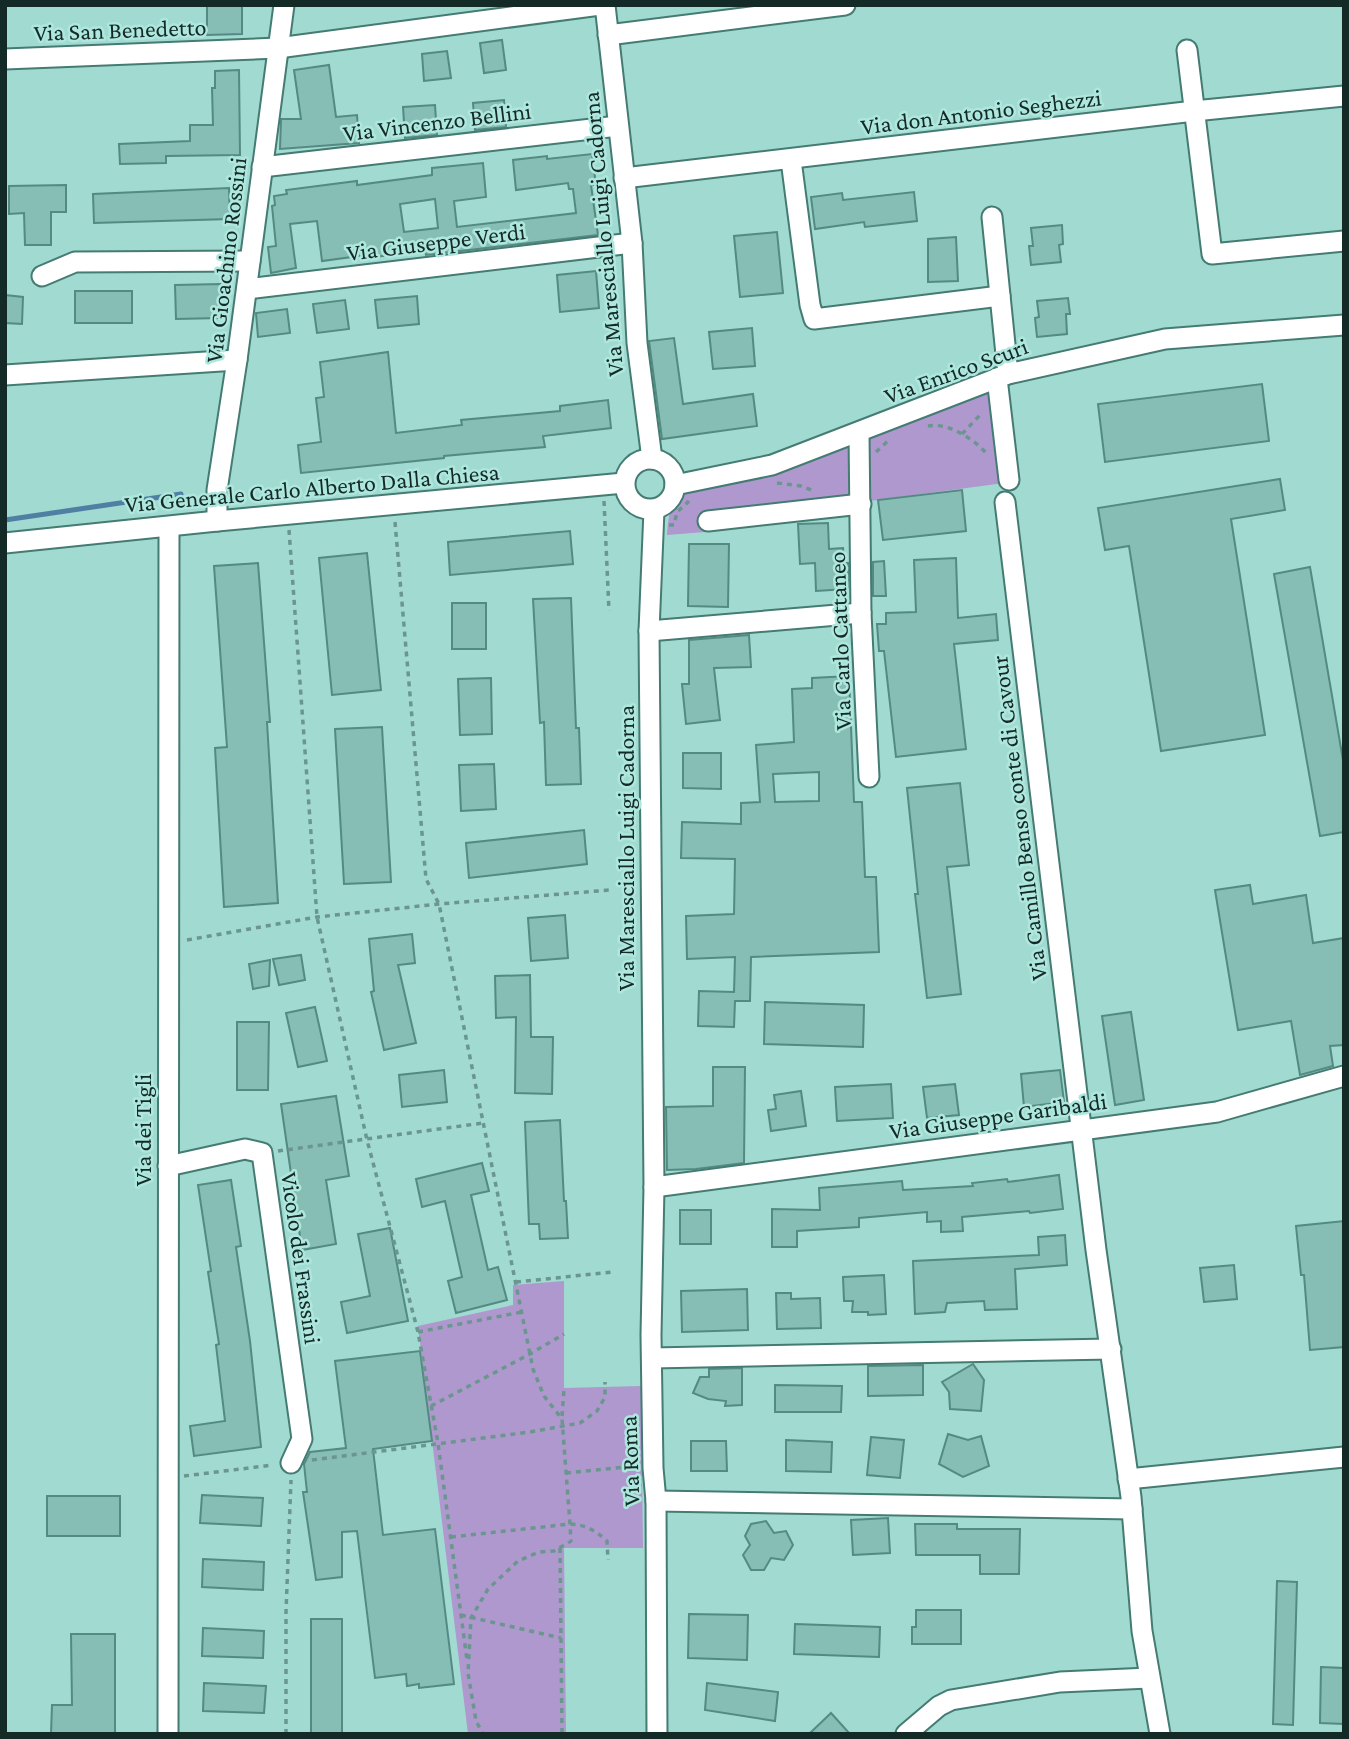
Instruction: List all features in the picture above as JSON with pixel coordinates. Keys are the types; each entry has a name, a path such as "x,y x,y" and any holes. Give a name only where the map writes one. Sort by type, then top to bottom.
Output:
{"street":[{"name":"Via Gioachino Rossini","path":"217,521 218,491 284,5"},
{"name":"Via San Benedetto","path":"5,59 278,48 602,5"},
{"name":"Via Maresciallo Luigi Cadorna","path":"602,5 608,35 632,243 637,343 652,459"},
{"path":"608,35 845,5"},
{"path":"1187,50 1212,254 1344,241"},
{"name":"Via don Antonio Seghezzi","path":"624,178 1344,96"},
{"name":"Via Vincenzo Bellini","path":"262,167 618,126"},
{"path":"791,160 814,319 1000,296"},
{"path":"992,217 1000,296 997,378 1009,475"},
{"name":"Via Giuseppe Verdi","path":"247,289 632,243"},
{"path":"42,276 75,262 250,261"},
{"name":"Via Enrico Scuri","path":"675,485 772,465 997,378 1165,339 1344,325"},
{"path":"5,375 237,360"},
{"name":"Via Carlo Cattaneo","path":"859,433 861,613 869,777"},
{"path":"642,459 652,459 663,462 671,470 675,485 670,500 654,519 631,502 624,484 625,476 635,463 642,459"},
{"name":"Via Generale Carlo Alberto Dalla Chiesa","path":"5,543 624,484"},
{"name":"Via Camillo Benso conte di Cavour","path":"1005,502 1081,1129 1129,1479 1142,1631 1160,1734"},
{"path":"708,521 861,504"},
{"name":"Via Maresciallo Luigi Cadorna","path":"654,519 649,631 654,1186"},
{"name":"Via dei Tigli","path":"168,1734 169,527"},
{"path":"649,631 861,613"},
{"name":"Via Giuseppe Garibaldi","path":"654,1186 1217,1112 1344,1076"},
{"name":"Vicolo dei Frassini","path":"168,1166 245,1149 262,1153 302,1439 291,1463"},
{"name":"Via Roma","path":"654,1186 652,1359 656,1501 657,1734"},
{"path":"652,1359 1111,1349"},
{"path":"1129,1479 1344,1457"},
{"path":"656,1501 1132,1509"},
{"path":"906,1734 939,1706 962,1698 1060,1682 1149,1678"}],"path":[{"path":"962,434 978,419 997,378"},
{"path":"924,426 934,425 962,434 980,446 992,459 997,471 1009,475"},
{"path":"860,472 892,437"},
{"path":"769,481 801,486 823,494"},
{"path":"654,519 674,525 677,512 691,499"},
{"path":"604,500 609,611"},
{"path":"394,505 426,879 439,904 533,1369 544,1396 562,1419"},
{"path":"288,514 317,917 367,1140 418,1332 438,1443 477,1734"},
{"path":"168,944 317,917 610,890"},
{"path":"262,1153 483,1123"},
{"path":"516,1282 613,1272"},
{"path":"418,1332 522,1315"},
{"path":"431,1406 564,1334"},
{"path":"168,1478 530,1432 580,1423 597,1411 605,1397 605,1382"},
{"path":"468,1673 471,1618 488,1589 518,1561 540,1552 554,1551 571,1541 562,1426 564,1388"},
{"path":"286,1734 286,1612 291,1463"},
{"path":"566,1473 653,1464"},
{"path":"451,1537 570,1524 585,1525 597,1531 607,1541 608,1560"},
{"path":"560,1548 562,1734"},
{"path":"461,1615 561,1638"},
{"path":"476,1721 483,1734"}],"shaded area":[{"path":"994,388 1004,483 870,501 870,494 705,515 705,532 667,535 674,504 683,495 700,486"},
{"path":"564,1281 564,1388 641,1386 643,1548 564,1548 566,1734 468,1734 418,1326 513,1305 513,1285"}],"building":[{"path":"207,5 242,5 242,34 207,35"},
{"path":"502,40 506,70 484,73 480,43"},
{"path":"447,51 451,78 424,81 422,54"},
{"path":"329,65 336,117 357,115 359,143 280,149 281,119 301,119 294,70"},
{"path":"239,70 240,155 166,156 166,163 120,164 119,144 190,141 190,125 213,125 212,88 215,88 215,71"},
{"path":"504,100 506,127 475,130 473,103"},
{"path":"435,105 437,135 405,138 403,107"},
{"path":"592,154 596,185 591,185 598,235 426,255 425,251 322,261 317,221 290,224 296,268 271,273 268,247 276,246 272,206 275,205 274,196 287,194 286,190 357,181 357,185 432,175 432,168 483,163 486,197 454,201 457,227 576,213 573,189 569,189 568,183 516,190 513,160 547,156 547,159","holes":["435,199 438,228 404,232 400,204"]},
{"path":"66,185 66,212 51,212 51,245 25,245 24,213 9,214 9,186"},
{"path":"229,188 230,219 94,223 93,194"},
{"path":"914,192 917,221 865,227 864,222 815,229 811,197 842,193 843,200"},
{"path":"1062,225 1063,244 1059,245 1061,262 1031,265 1031,228"},
{"path":"777,232 783,293 740,297 734,236"},
{"path":"956,237 958,281 928,282 928,239"},
{"path":"596,271 599,308 560,312 557,275"},
{"path":"221,284 221,318 176,319 175,285"},
{"path":"75,291 132,291 132,323 75,323"},
{"path":"5,295 23,297 22,324 5,323"},
{"path":"417,296 419,324 378,328 375,300"},
{"path":"1068,298 1070,314 1066,314 1067,334 1037,337 1037,301"},
{"path":"345,300 349,329 317,333 313,304"},
{"path":"287,309 290,333 258,337 256,313"},
{"path":"752,328 755,366 713,369 709,332"},
{"path":"674,338 683,404 753,394 757,426 662,439 649,341"},
{"path":"388,352 396,433 462,425 461,420 560,411 560,406 608,400 611,428 543,436 545,447 301,473 298,445 321,442 316,398 324,397 320,362"},
{"path":"1262,384 1269,441 1105,462 1098,404"},
{"path":"1280,479 1285,510 1231,519 1265,735 1161,751 1129,546 1105,550 1098,508"},
{"path":"962,490 966,531 883,540 878,500"},
{"path":"828,523 829,549 843,548 844,563 848,563 848,589 816,591 815,563 800,564 798,524"},
{"path":"570,531 573,564 450,575 448,542"},
{"path":"689,544 729,544 728,607 688,606"},
{"path":"367,553 381,690 332,695 319,558"},
{"path":"956,558 958,618 996,614 998,640 954,644 966,749 896,757 884,651 879,651 877,624 886,624 886,613 916,612 914,560"},
{"path":"884,561 886,596 873,596 873,562"},
{"path":"258,563 270,722 267,722 278,903 224,907 215,748 227,747 214,566"},
{"path":"1310,567 1344,766 1344,832 1320,836 1274,574"},
{"path":"571,598 581,784 546,785 544,722 540,723 533,599"},
{"path":"452,603 486,603 486,649 452,649"},
{"path":"749,635 751,667 714,668 720,720 686,724 682,684 689,684 689,640"},
{"path":"849,676 854,802 862,802 865,877 876,877 879,952 751,957 750,1001 735,1001 734,1027 698,1026 699,991 734,992 735,957 687,959 686,916 734,914 735,859 681,858 682,822 741,824 741,803 760,802 756,745 794,742 792,689 812,688 812,678","holes":["819,772 819,801 775,802 773,774"]},
{"path":"491,678 492,734 460,735 458,679"},
{"path":"382,727 391,882 344,884 335,729"},
{"path":"683,753 721,753 721,789 683,788"},
{"path":"494,764 496,809 461,811 459,765"},
{"path":"960,783 969,865 947,867 961,994 927,998 907,788"},
{"path":"584,830 587,864 469,878 466,843"},
{"path":"1250,885 1253,904 1306,895 1313,943 1344,938 1344,1045 1330,1046 1333,1066 1300,1075 1291,1021 1238,1030 1215,890"},
{"path":"565,915 568,958 531,961 528,918"},
{"path":"412,934 415,963 398,965 416,1043 384,1050 371,992 374,991 369,939"},
{"path":"301,955 305,980 279,985 273,959"},
{"path":"270,960 269,986 253,989 249,964"},
{"path":"530,975 531,1037 553,1037 552,1094 515,1093 516,1017 496,1018 495,976"},
{"path":"765,1002 864,1005 863,1047 764,1044"},
{"path":"315,1007 327,1061 298,1067 286,1013"},
{"path":"1131,1012 1144,1100 1115,1105 1102,1016"},
{"path":"237,1022 269,1022 268,1090 237,1090"},
{"path":"713,1067 745,1067 744,1163 667,1170 666,1107 713,1106"},
{"path":"444,1070 447,1102 402,1107 399,1075"},
{"path":"1060,1070 1064,1102 1024,1107 1021,1074"},
{"path":"891,1084 893,1118 837,1121 835,1087"},
{"path":"955,1084 959,1115 927,1118 923,1087"},
{"path":"801,1091 806,1126 771,1131 768,1110 776,1109 774,1095"},
{"path":"336,1096 349,1176 326,1180 336,1244 302,1250 281,1104"},
{"path":"560,1120 568,1238 540,1239 539,1224 529,1224 525,1122"},
{"path":"482,1163 489,1191 471,1195 488,1270 498,1267 507,1300 456,1313 448,1281 462,1277 445,1201 422,1207 416,1179"},
{"path":"1059,1175 1063,1209 962,1217 963,1231 941,1232 941,1221 927,1222 927,1212 859,1218 859,1227 797,1231 797,1247 772,1247 772,1209 820,1210 819,1188 902,1181 903,1190 973,1186 972,1183 1007,1179 1008,1182"},
{"path":"231,1180 241,1246 236,1247 250,1341 261,1447 194,1456 190,1426 225,1421 216,1345 219,1344 208,1272 211,1271 198,1185"},
{"path":"680,1210 711,1210 711,1244 680,1244"},
{"path":"1344,1221 1344,1347 1310,1350 1304,1275 1301,1275 1296,1226"},
{"path":"390,1228 408,1321 347,1333 341,1302 370,1296 358,1234"},
{"path":"1065,1235 1067,1265 1015,1269 1017,1309 985,1310 984,1301 947,1303 945,1312 915,1314 913,1261 1039,1255 1038,1237"},
{"path":"1234,1265 1237,1299 1204,1302 1200,1268"},
{"path":"884,1275 886,1314 852,1312 853,1301 844,1301 843,1277"},
{"path":"747,1289 748,1330 682,1332 681,1291"},
{"path":"776,1293 791,1293 791,1299 820,1298 821,1328 777,1329"},
{"path":"420,1351 432,1441 373,1449 383,1535 435,1529 454,1684 419,1688 419,1684 407,1686 406,1674 375,1678 357,1531 342,1532 342,1577 316,1580 303,1492 307,1492 304,1464 310,1452 346,1448 335,1361"},
{"path":"973,1364 984,1380 981,1411 950,1409 949,1392 942,1382"},
{"path":"923,1365 923,1395 868,1396 868,1366"},
{"path":"742,1368 742,1405 725,1406 726,1401 708,1399 693,1393 700,1377 709,1377 709,1369"},
{"path":"775,1385 842,1386 841,1412 775,1412"},
{"path":"948,1434 968,1440 981,1436 989,1466 963,1477 939,1464"},
{"path":"871,1437 904,1440 900,1478 867,1475"},
{"path":"786,1440 832,1442 831,1472 786,1471"},
{"path":"691,1441 726,1441 727,1471 691,1471"},
{"path":"202,1495 263,1498 261,1526 200,1523"},
{"path":"47,1496 120,1496 120,1536 47,1536"},
{"path":"888,1518 890,1553 853,1555 851,1520"},
{"path":"766,1521 774,1533 786,1531 793,1545 784,1560 771,1558 764,1570 751,1570 743,1555 750,1545 745,1536 751,1524"},
{"path":"915,1524 957,1524 957,1529 1020,1529 1019,1574 980,1574 980,1555 916,1555"},
{"path":"203,1559 264,1562 263,1590 202,1587"},
{"path":"1277,1581 1297,1582 1293,1725 1273,1724"},
{"path":"916,1610 961,1610 961,1644 912,1644"},
{"path":"689,1614 748,1615 747,1660 688,1658"},
{"path":"311,1619 342,1619 342,1734 311,1734"},
{"path":"795,1624 880,1627 879,1657 794,1654"},
{"path":"203,1628 264,1631 263,1658 202,1656"},
{"path":"71,1634 115,1634 115,1734 51,1734 52,1705 72,1705"},
{"path":"1321,1667 1344,1668 1344,1724 1320,1723"},
{"path":"204,1683 266,1686 264,1713 203,1711"},
{"path":"707,1683 778,1692 775,1721 705,1710"},
{"path":"831,1713 850,1734 809,1734"}],"waterway":[{"path":"5,520 181,494"}]}
